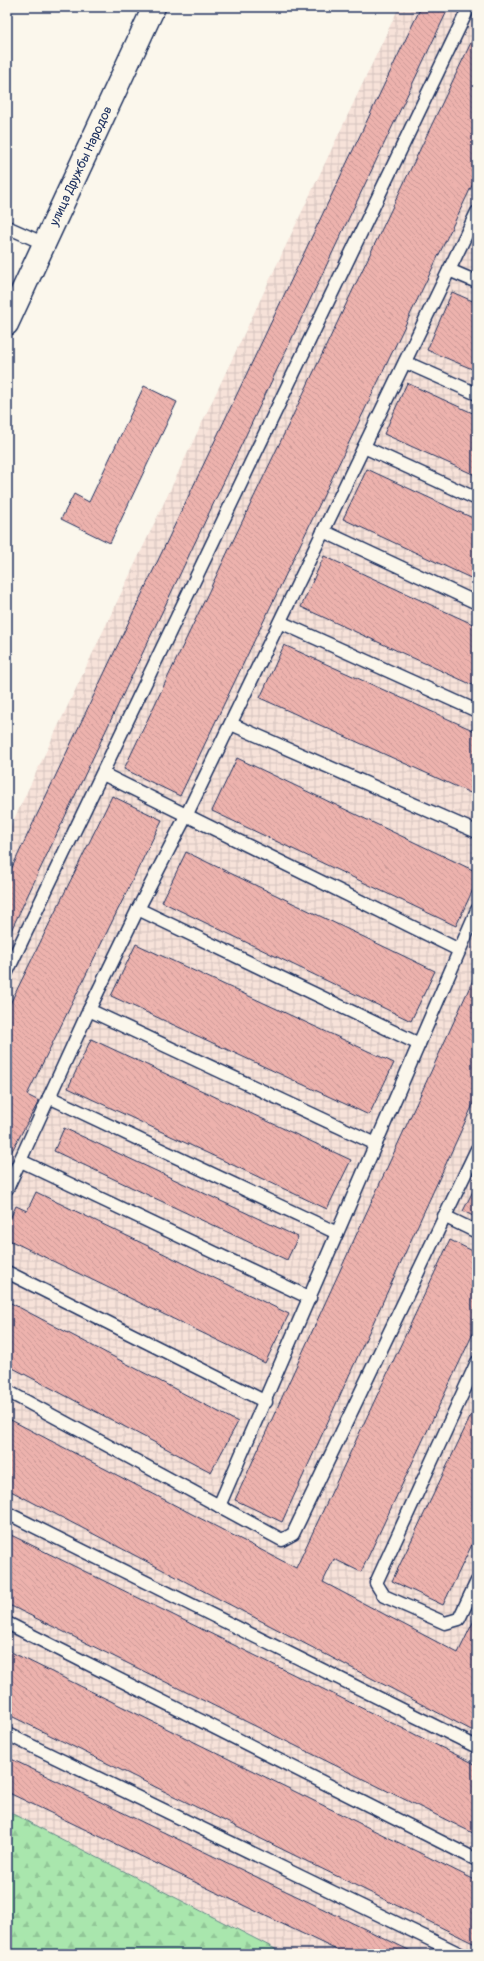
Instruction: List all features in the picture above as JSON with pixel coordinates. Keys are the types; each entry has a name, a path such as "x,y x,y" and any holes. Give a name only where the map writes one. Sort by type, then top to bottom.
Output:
{"main road":[{"name":"улица Дружбы Народов","path":"7,324 154,7"}],"lane":[{"path":"7,972 469,7"},
{"path":"7,1189 89,1010 231,724 477,212"},
{"path":"7,227 45,244"},
{"path":"449,270 477,282"},
{"path":"405,362 477,394"},
{"path":"364,447 477,499"},
{"path":"323,531 477,603"},
{"path":"280,622 477,710"},
{"path":"231,724 477,832"},
{"path":"102,774 459,950"},
{"path":"138,909 419,1044"},
{"path":"219,1506 266,1402 337,1233 477,910"},
{"path":"89,1010 376,1144"},
{"path":"49,1097 337,1233"},
{"path":"7,1391 282,1540 293,1534 477,1149"},
{"path":"21,1161 310,1298"},
{"path":"444,1216 477,1232"},
{"path":"7,1272 266,1402"},
{"path":"477,1362 376,1583 384,1596 445,1624 459,1619 477,1581"},
{"path":"7,1513 477,1747"},
{"path":"7,1622 477,1860"},
{"path":"7,1734 460,1954"}],"shaded area":[{"path":"399,7 477,7 477,1954 285,1954 7,1811 7,834"}],"green space":[{"path":"7,1811 285,1954 7,1954"}],"building":[{"path":"421,7 449,7 7,939 7,878"},
{"path":"477,30 477,175 180,796 124,769"},
{"path":"452,292 477,303 477,371 427,350"},
{"path":"407,383 477,415 477,476 384,434"},
{"path":"144,386 177,402 110,543 61,519 74,494 89,502"},
{"path":"367,469 477,520 477,581 343,519"},
{"path":"324,556 477,626 477,687 301,607"},
{"path":"284,645 477,732 477,796 260,698"},
{"path":"237,758 477,872 477,881 456,926 212,811"},
{"path":"112,796 162,820 27,1095 39,1101 7,1160 7,1010"},
{"path":"186,852 435,971 411,1021 162,902"},
{"path":"136,944 394,1063 369,1115 111,996"},
{"path":"477,971 477,1096 282,1522 235,1500"},
{"path":"91,1039 351,1160 327,1209 68,1088"},
{"path":"64,1128 298,1237 287,1260 54,1151"},
{"path":"477,1183 477,1218 463,1211"},
{"path":"36,1192 289,1314 265,1363 7,1239 7,1225 16,1206 27,1211"},
{"path":"450,1240 477,1253 477,1325 361,1572 334,1559 323,1582 458,1653 477,1614 477,1733 7,1489 7,1418 296,1568"},
{"path":"7,1301 238,1422 211,1472 7,1365"},
{"path":"477,1403 477,1534 443,1605 392,1581"},
{"path":"7,1533 477,1765 477,1835 7,1604"},
{"path":"7,1650 477,1881 477,1945 7,1714"},
{"path":"7,1757 417,1954 345,1954 7,1792"}]}
